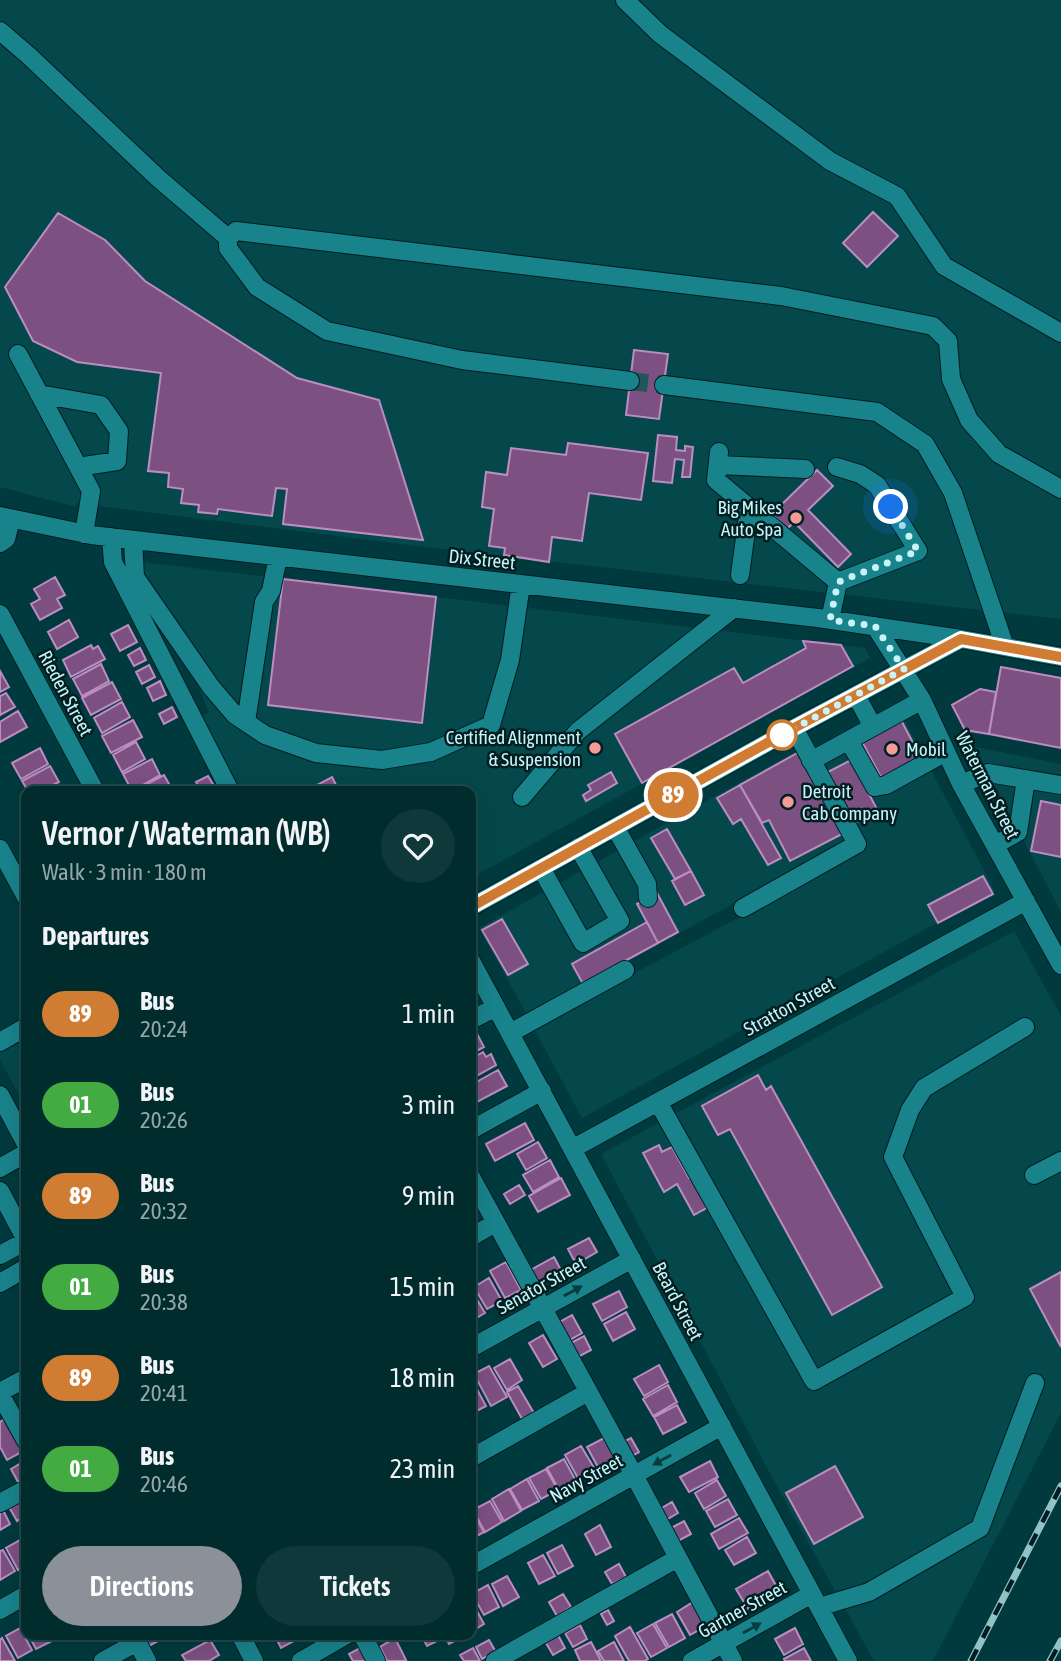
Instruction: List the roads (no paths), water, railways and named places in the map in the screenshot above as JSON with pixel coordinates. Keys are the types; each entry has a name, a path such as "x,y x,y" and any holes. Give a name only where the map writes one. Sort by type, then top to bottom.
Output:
{"street":[{"path":"625,0 660,34 830,161 897,196 944,266 1061,333"},
{"path":"0,31 158,178 228,237 228,248 257,287 327,331 462,360 630,381"},
{"path":"228,237 236,231 781,296 933,326 948,341 951,379 969,420 999,454 1061,489"},
{"path":"18,354 91,491 85,534"},
{"path":"664,385 877,412 925,444 953,493 1005,647"},
{"path":"39,394 101,405 119,431 117,461 78,467"},
{"path":"805,469 719,459 716,480 838,582"},
{"path":"837,467 860,474 877,485 918,551 838,582"},
{"path":"740,575 749,508"},
{"path":"0,543 6,539 6,518"},
{"name":"Dix Street","path":"6,518 85,534 133,540 830,620 1061,657"},
{"path":"111,537 113,562 227,786"},
{"path":"133,540 135,577 211,687 235,715 265,735 316,752 382,760 431,751 491,725 510,660 521,584"},
{"path":"246,722 264,602 271,591 278,557"},
{"path":"830,620 838,582"},
{"path":"522,797 578,731 734,608"},
{"name":"Rieden Street","path":"0,614 92,786"},
{"name":"Waterman Street","path":"875,626 922,700 961,784 1061,965"},
{"path":"476,903 961,639"},
{"path":"856,695 873,727"},
{"path":"811,761 922,700"},
{"path":"743,908 857,844 794,728"},
{"path":"849,741 875,787 886,785 946,752"},
{"path":"961,784 988,773 1061,785"},
{"path":"995,845 1018,832 1026,779"},
{"path":"615,827 647,884 648,898"},
{"path":"541,868 583,943 620,921 578,847"},
{"path":"0,849 21,888"},
{"name":"Stratton Street","path":"572,1149 1026,901"},
{"name":"Beard Street","path":"476,970 848,1661"},
{"path":"510,1033 625,970"},
{"path":"476,1017 496,1007"},
{"path":"657,1102 814,1381 965,1297 893,1157 910,1110 924,1088 1025,1027"},
{"path":"0,1042 21,1030"},
{"path":"476,1127 542,1091"},
{"path":"0,1095 21,1135"},
{"path":"0,1168 21,1156"},
{"path":"1034,1175 1061,1161"},
{"path":"476,1187 733,1661"},
{"path":"0,1191 21,1231"},
{"path":"476,1234 495,1223"},
{"path":"0,1255 21,1243"},
{"name":"Senator Street","path":"476,1345 632,1259"},
{"path":"0,1282 21,1271"},
{"path":"21,1381 0,1393 21,1432"},
{"name":"Gartner Street","path":"692,1661 724,1643 816,1601 869,1592 980,1528 1035,1383"},
{"path":"476,1455 588,1392"},
{"name":"Navy Street","path":"476,1563 722,1426"},
{"path":"0,1503 21,1492"},
{"path":"495,1661 678,1558"},
{"path":"0,1610 21,1598"},
{"path":"103,1661 132,1640"},
{"path":"136,1640 147,1661"},
{"path":"243,1640 254,1661"},
{"path":"301,1661 338,1640"},
{"path":"365,1640 376,1661"}],"tunnel":[{"path":"630,381 664,385"}],"railway":[{"path":"971,1661 1061,1486"},
{"path":"1050,1661 1061,1641"}],"place":[{"name":"Big Mikes Auto Spa","path":"796,518"},
{"name":"Certified Alignment & Suspension","path":"595,748"},
{"name":"Mobil","path":"892,749"},
{"name":"Detroit Cab Company","path":"788,802"}]}
